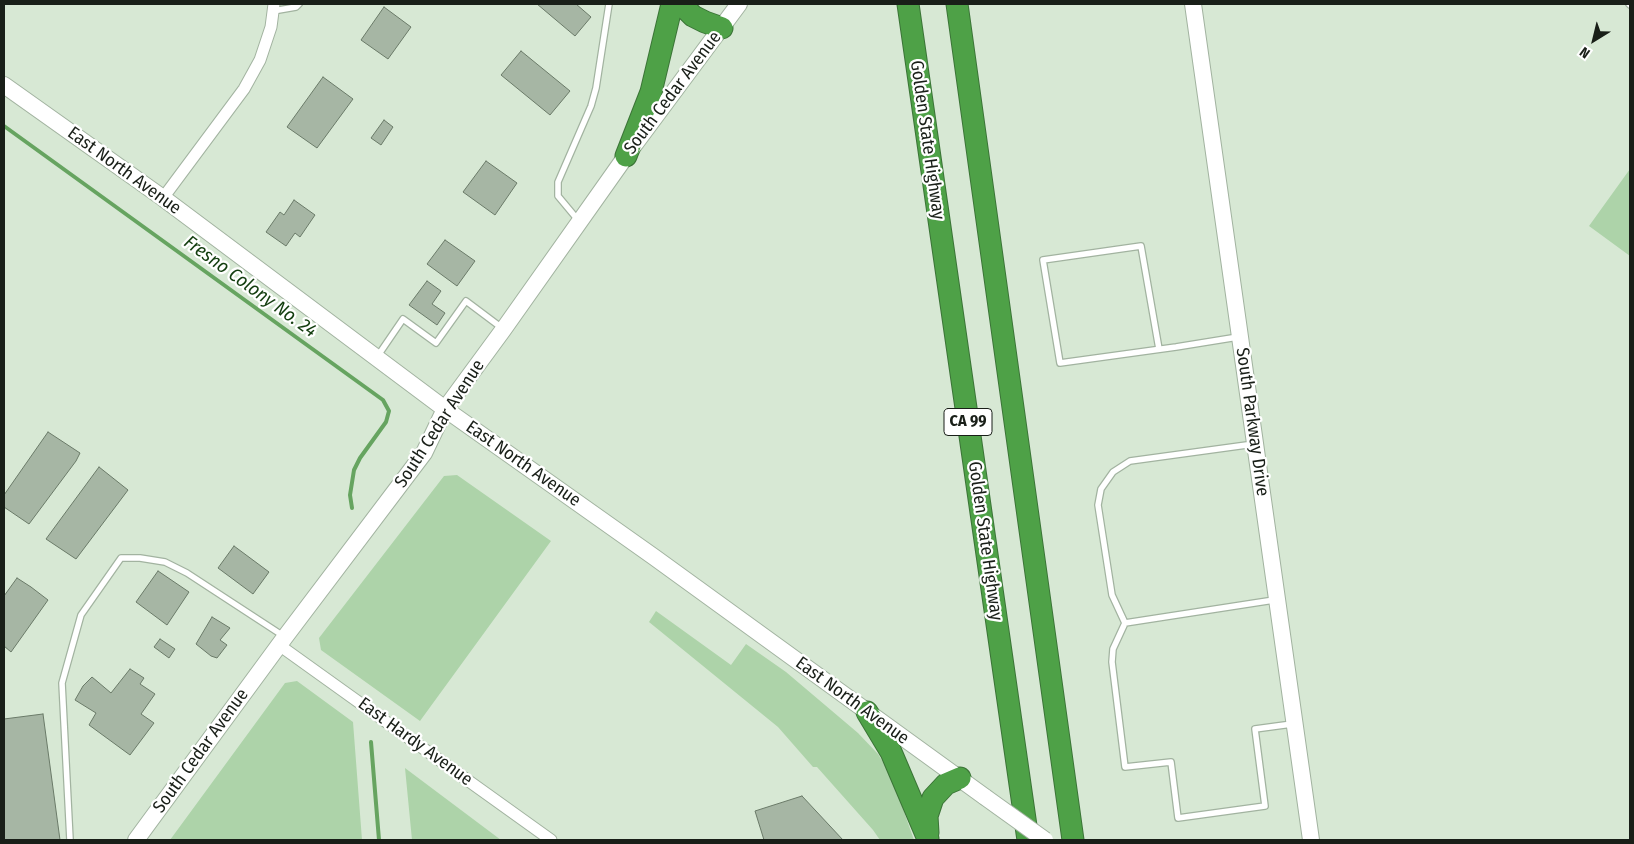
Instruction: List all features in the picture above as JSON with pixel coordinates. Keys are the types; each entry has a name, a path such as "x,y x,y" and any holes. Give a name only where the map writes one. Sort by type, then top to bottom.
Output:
{"highway":[{"path":"626,156 651,92 672,4"},
{"path":"681,4 693,16 722,28"},
{"name":"Golden State Highway","path":"908,4 1028,840"},
{"name":"CA 99","path":"957,4 1073,840"},
{"path":"867,712 891,752 928,840"},
{"path":"928,840 927,816 933,798 946,784 960,778"}],"street":[{"name":"South Cedar Avenue","path":"136,840 282,641 424,454 445,409 626,156 739,4"},
{"name":"South Parkway Drive","path":"1193,4 1311,840"},
{"path":"163,198 244,89 260,60 271,27 274,8"},
{"name":"East North Avenue","path":"4,85 163,198 445,409 1045,840"},
{"name":"East Hardy Avenue","path":"282,641 551,840"}],"lane":[{"path":"274,8 296,7 299,4"},
{"path":"579,222 558,196 558,182 591,106 596,88 609,4"},
{"path":"1159,349 1141,246 1043,260 1060,363 1159,349 1240,337"},
{"path":"376,358 403,319 436,343 466,301 503,330"},
{"path":"1125,623 1112,596 1098,505 1101,489 1112,472 1130,461 1255,444"},
{"path":"70,840 62,683 81,615 121,558 140,558 165,562 187,573 282,641"},
{"path":"1125,623 1277,600"},
{"path":"1125,623 1113,649 1112,662 1125,767 1171,762 1178,818 1265,806 1255,729 1294,724"}],"green space":[{"path":"1630,169 1630,256 1589,226"},
{"path":"457,475 551,541 420,721 321,650 319,638 444,476"},
{"path":"656,611 731,665 746,644 786,672 858,733 878,754 891,775 914,840 880,840 817,767 813,767 778,727 649,622"},
{"path":"297,681 353,722 362,840 170,840 285,683"},
{"path":"405,768 501,840 412,840"}],"building":[{"path":"537,4 576,4 591,17 575,36"},
{"path":"384,7 411,27 388,59 361,40"},
{"path":"521,51 570,91 550,115 501,75"},
{"path":"323,77 353,99 317,148 287,127"},
{"path":"384,120 393,127 381,145 371,138"},
{"path":"486,161 517,183 495,215 463,192"},
{"path":"294,200 315,215 300,237 295,233 286,246 266,232 280,212 284,215"},
{"path":"445,240 475,261 457,286 427,264"},
{"path":"427,281 441,291 432,304 445,313 437,325 409,305"},
{"path":"48,432 80,453 29,524 4,507 4,495"},
{"path":"99,467 128,490 76,559 46,539"},
{"path":"234,546 269,572 253,594 218,568"},
{"path":"158,571 189,592 167,625 136,602"},
{"path":"17,578 48,600 11,652 4,646 4,596"},
{"path":"212,617 230,628 220,640 227,645 217,658 211,656 196,644"},
{"path":"160,639 175,649 169,658 154,647"},
{"path":"130,669 144,678 140,684 155,694 141,714 154,723 130,755 89,725 96,713 75,700 83,686 92,677 111,693"},
{"path":"43,714 60,840 4,840 4,719"},
{"path":"802,796 843,840 764,840 755,811"}],"waterway":[{"name":"Fresno Colony No. 24","path":"4,126 383,400 389,411 386,422 360,458 354,470 350,495 352,508"},
{"name":"Fresno Colony No. 24","path":"371,742 379,840"}]}
